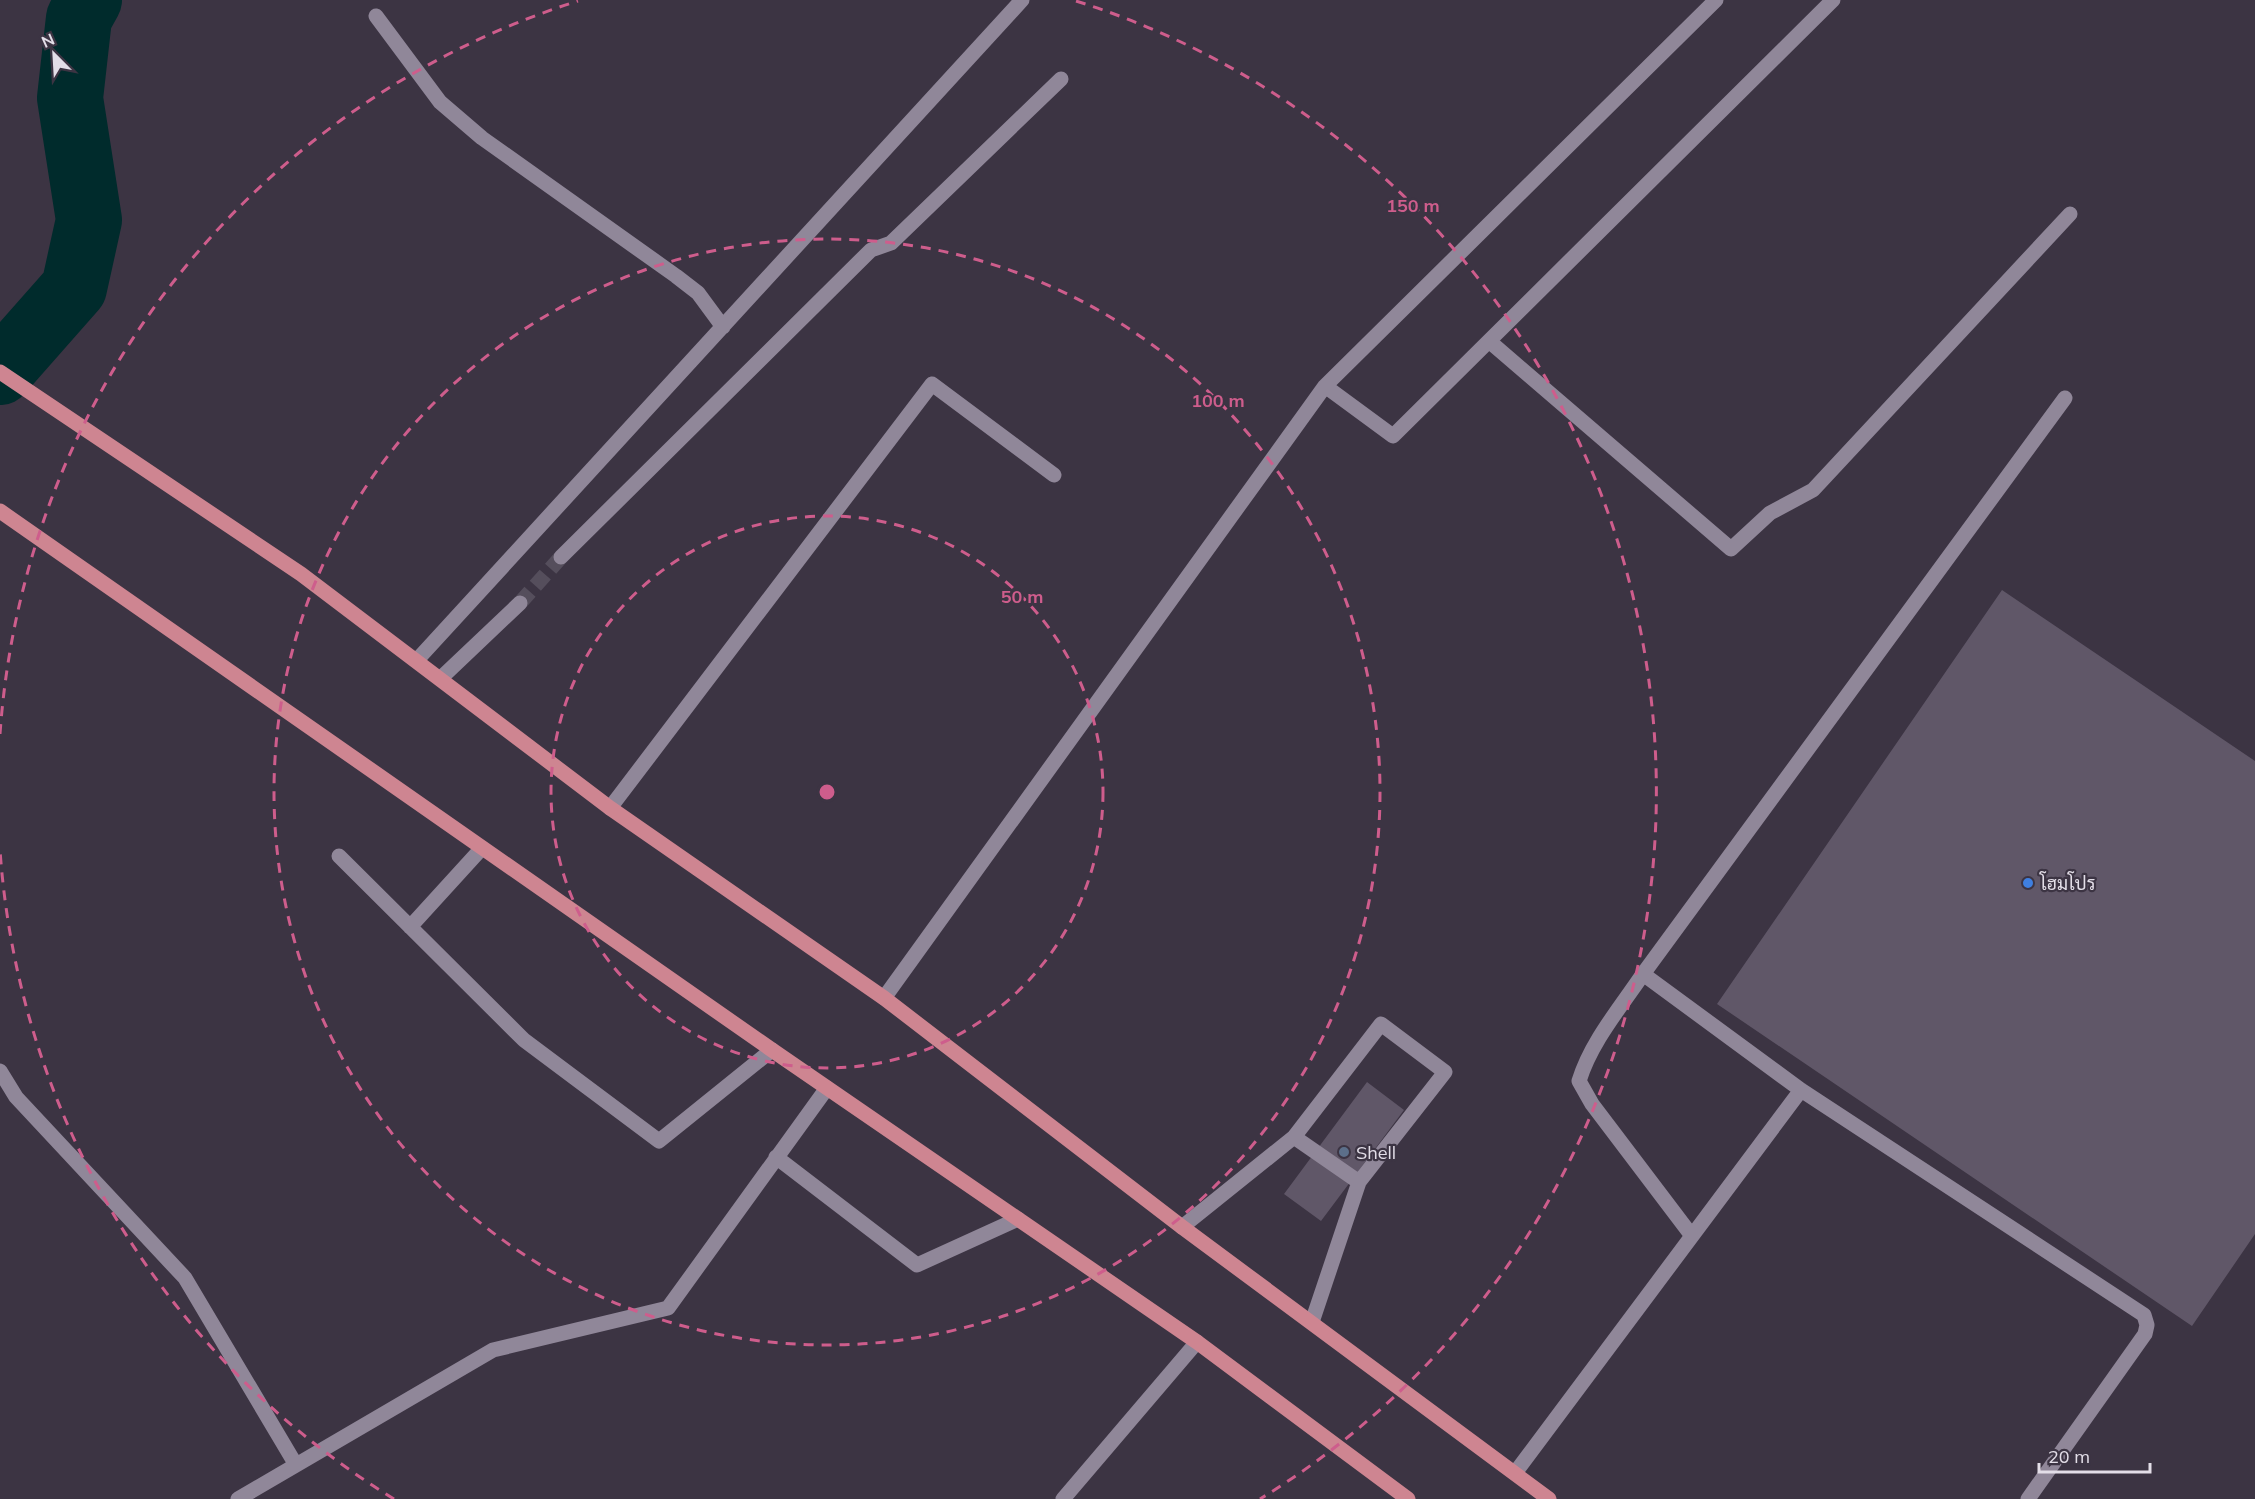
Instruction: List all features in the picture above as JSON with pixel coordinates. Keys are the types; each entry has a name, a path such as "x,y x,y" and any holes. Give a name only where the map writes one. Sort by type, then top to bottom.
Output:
{"main road":[{"path":"0,372 301,574 610,808 884,998 1182,1227 1550,1499"},
{"path":"0,511 772,1050 1197,1342 1408,1499"}],"lane":[{"path":"417,660 1022,0"},
{"path":"884,998 1325,386 1716,0"},
{"path":"1325,386 1393,436 1833,0"},
{"path":"376,16 440,102 482,138 698,293 723,327"},
{"path":"561,557 872,250 891,243 1061,79"},
{"path":"1489,341 1731,549 1770,513 1813,490 2070,214"},
{"path":"610,808 932,384 1054,475"},
{"path":"1692,1236 1592,1104 1579,1082 1585,1064 1643,974 2065,398"},
{"path":"441,678 520,603"},
{"path":"410,927 482,848"},
{"path":"339,856 524,1040 659,1141 772,1050"},
{"path":"1643,974 1801,1090 2144,1315 2147,1324 2145,1334 2028,1499"},
{"path":"1182,1227 1294,1137 1382,1024 1445,1072 1359,1182 1312,1323"},
{"path":"0,1071 16,1096 185,1278 296,1465"},
{"path":"237,1499 493,1350 668,1308 827,1088"},
{"path":"1515,1473 1801,1090"},
{"path":"1294,1137 1359,1182"},
{"path":"776,1158 918,1265 1018,1219"},
{"path":"1064,1499 1197,1342"}],"building":[{"name":"โฮมโปร","path":"2002,590 2255,761 2255,1234 2192,1326 1717,1004"},
{"name":"Shell","path":"1367,1082 1404,1110 1321,1221 1284,1194"}],"waterway":[{"path":"0,372 74,288 89,220 70,98 79,18 89,0"}],"tunnel":[{"path":"520,603 561,557"}],"place":[{"name":"โฮมโปร","path":"2028,883"},
{"name":"Shell","path":"1344,1152"}]}
